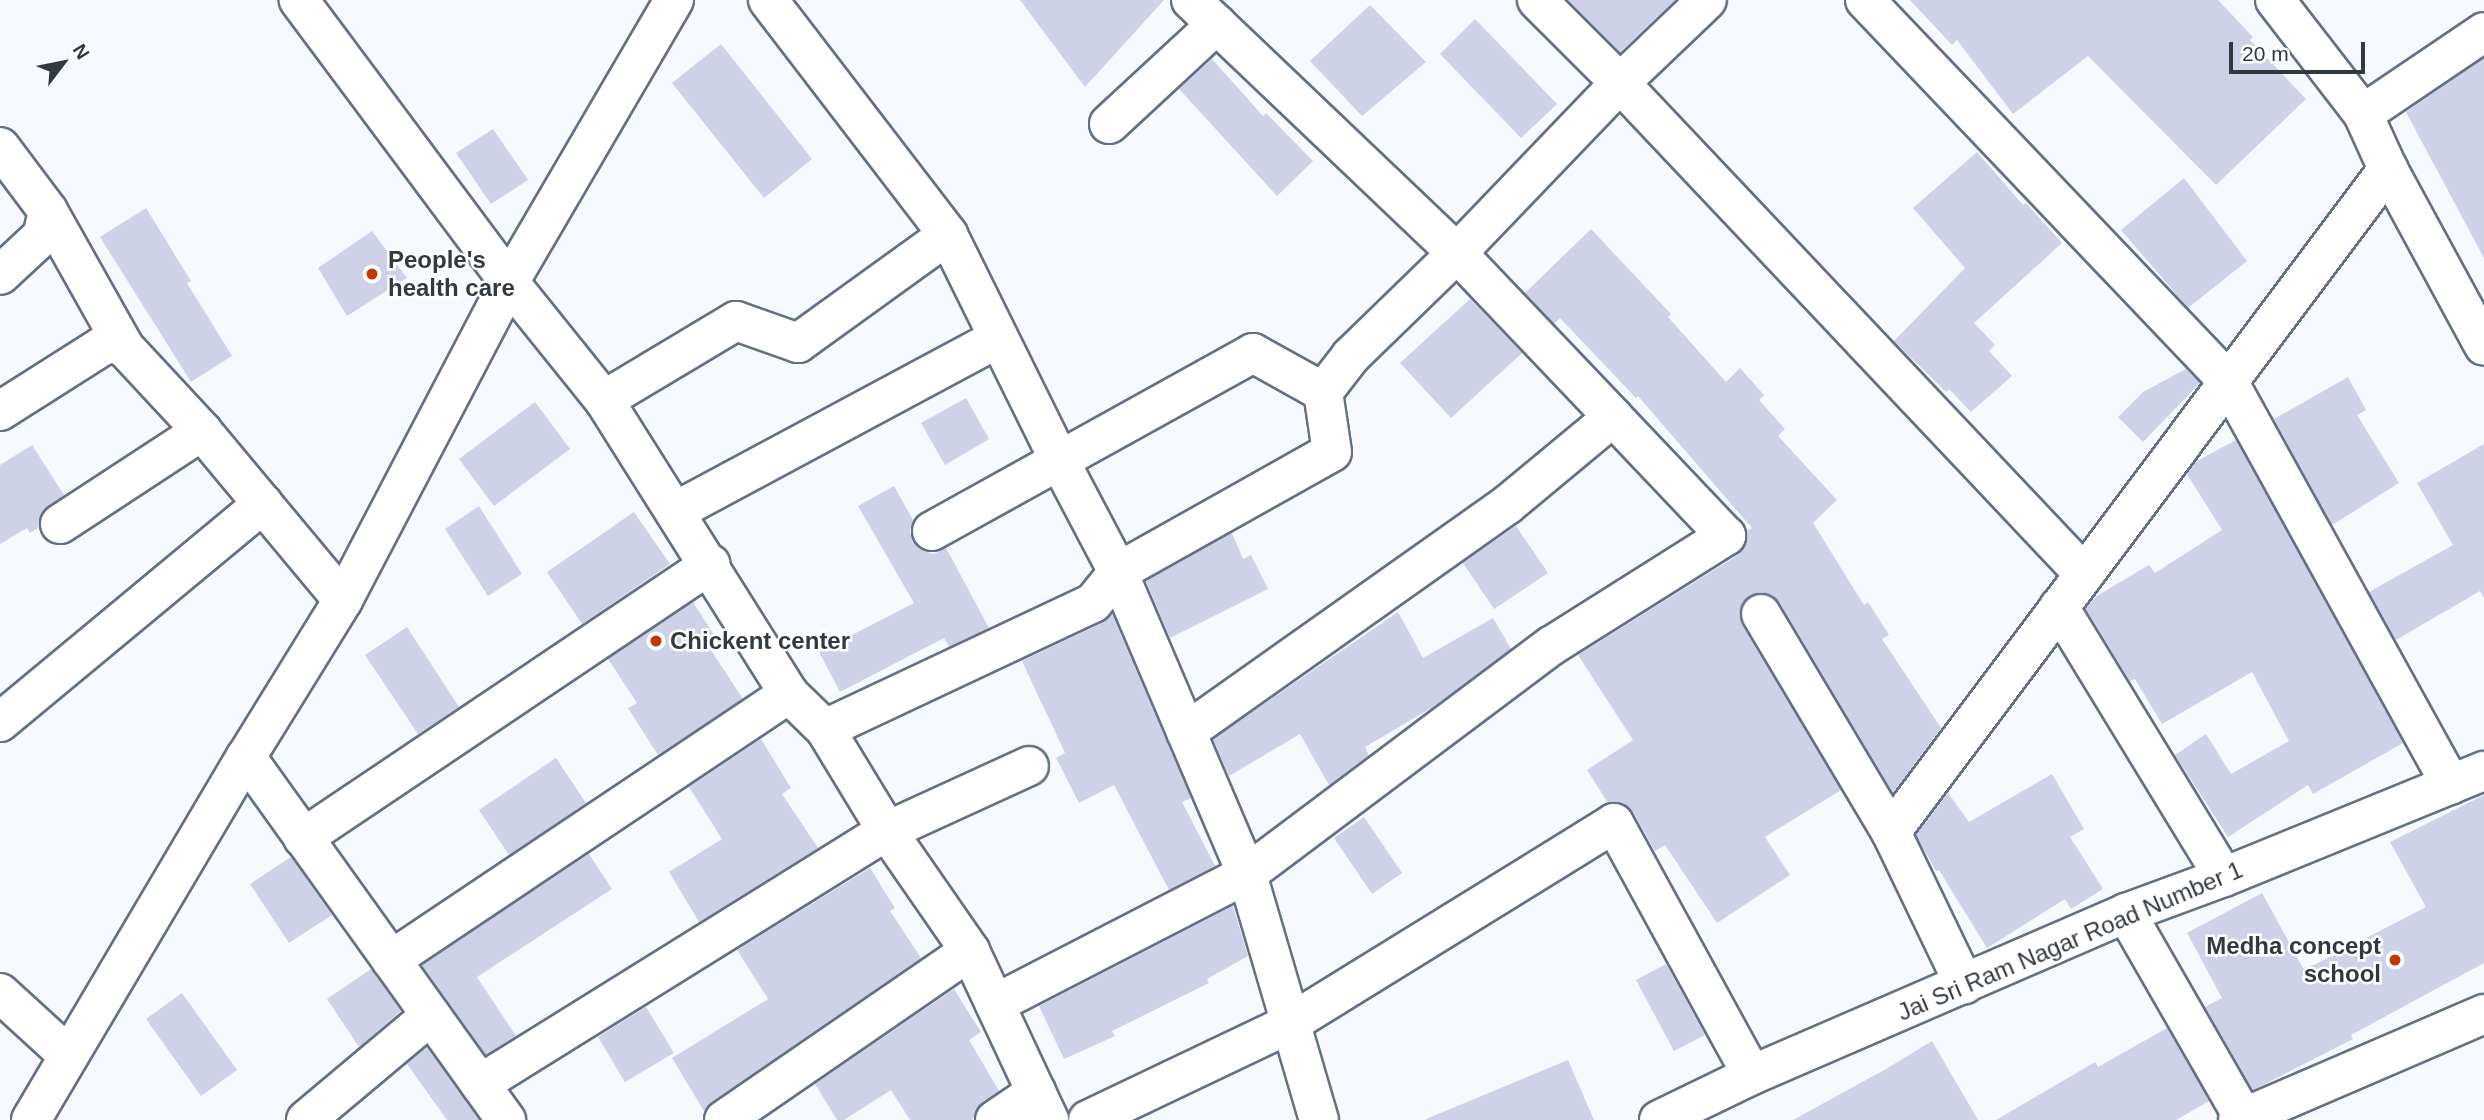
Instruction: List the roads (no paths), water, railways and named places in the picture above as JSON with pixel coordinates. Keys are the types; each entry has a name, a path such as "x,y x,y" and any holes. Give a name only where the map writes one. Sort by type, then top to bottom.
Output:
{"street":[{"path":"299,0 509,282 604,400 710,564 789,694 825,729 887,831 970,951 1043,1106 995,1120"},
{"path":"31,1120 246,757 344,600 509,282 674,0"},
{"path":"768,0 948,235 1059,460 1118,572 1247,874 1319,1120"},
{"path":"1537,0 1620,83 2084,574"},
{"path":"825,729 1093,603 1118,572 1332,452 1323,392 1351,356 1457,253 1620,83 1707,0"},
{"path":"1865,0 2228,381 2468,778"},
{"path":"2275,0 2363,114 2388,169 2484,346"},
{"path":"995,1004 1247,874 1551,646 1726,536 1457,253 1204,12 1108,124"},
{"path":"2363,114 2484,32"},
{"path":"0,147 48,211 125,348 202,431 344,600"},
{"path":"1891,832 2388,169"},
{"path":"0,275 42,236 48,211"},
{"path":"604,400 736,321 798,343 948,235"},
{"path":"676,511 998,338"},
{"path":"0,411 101,346 111,342 125,348"},
{"path":"932,531 1253,353 1323,392"},
{"path":"1186,732 1507,505 1613,416"},
{"path":"60,524 202,431"},
{"path":"0,722 263,504"},
{"path":"303,838 710,564"},
{"path":"2059,607 2224,877"},
{"path":"1761,614 1891,832 1964,984"},
{"path":"391,960 789,694"},
{"path":"246,757 506,1120"},
{"path":"480,1084 887,831 1029,766"},
{"name":"Jai Sri Ram Nagar Road Number 1","path":"1659,1120 1752,1075 2126,913 2224,877 2468,778"},
{"path":"1088,1120 1289,1024 1614,823 1752,1075"},
{"path":"2126,913 2242,1119 2484,1014"},
{"path":"724,1120 970,951"},
{"path":"0,993 69,1056"},
{"path":"306,1120 431,1015"}],"place":[{"name":"People's health care","path":"372,274"},
{"name":"Chickent center","path":"656,641"},
{"name":"Medha concept school","path":"2395,960"}]}
